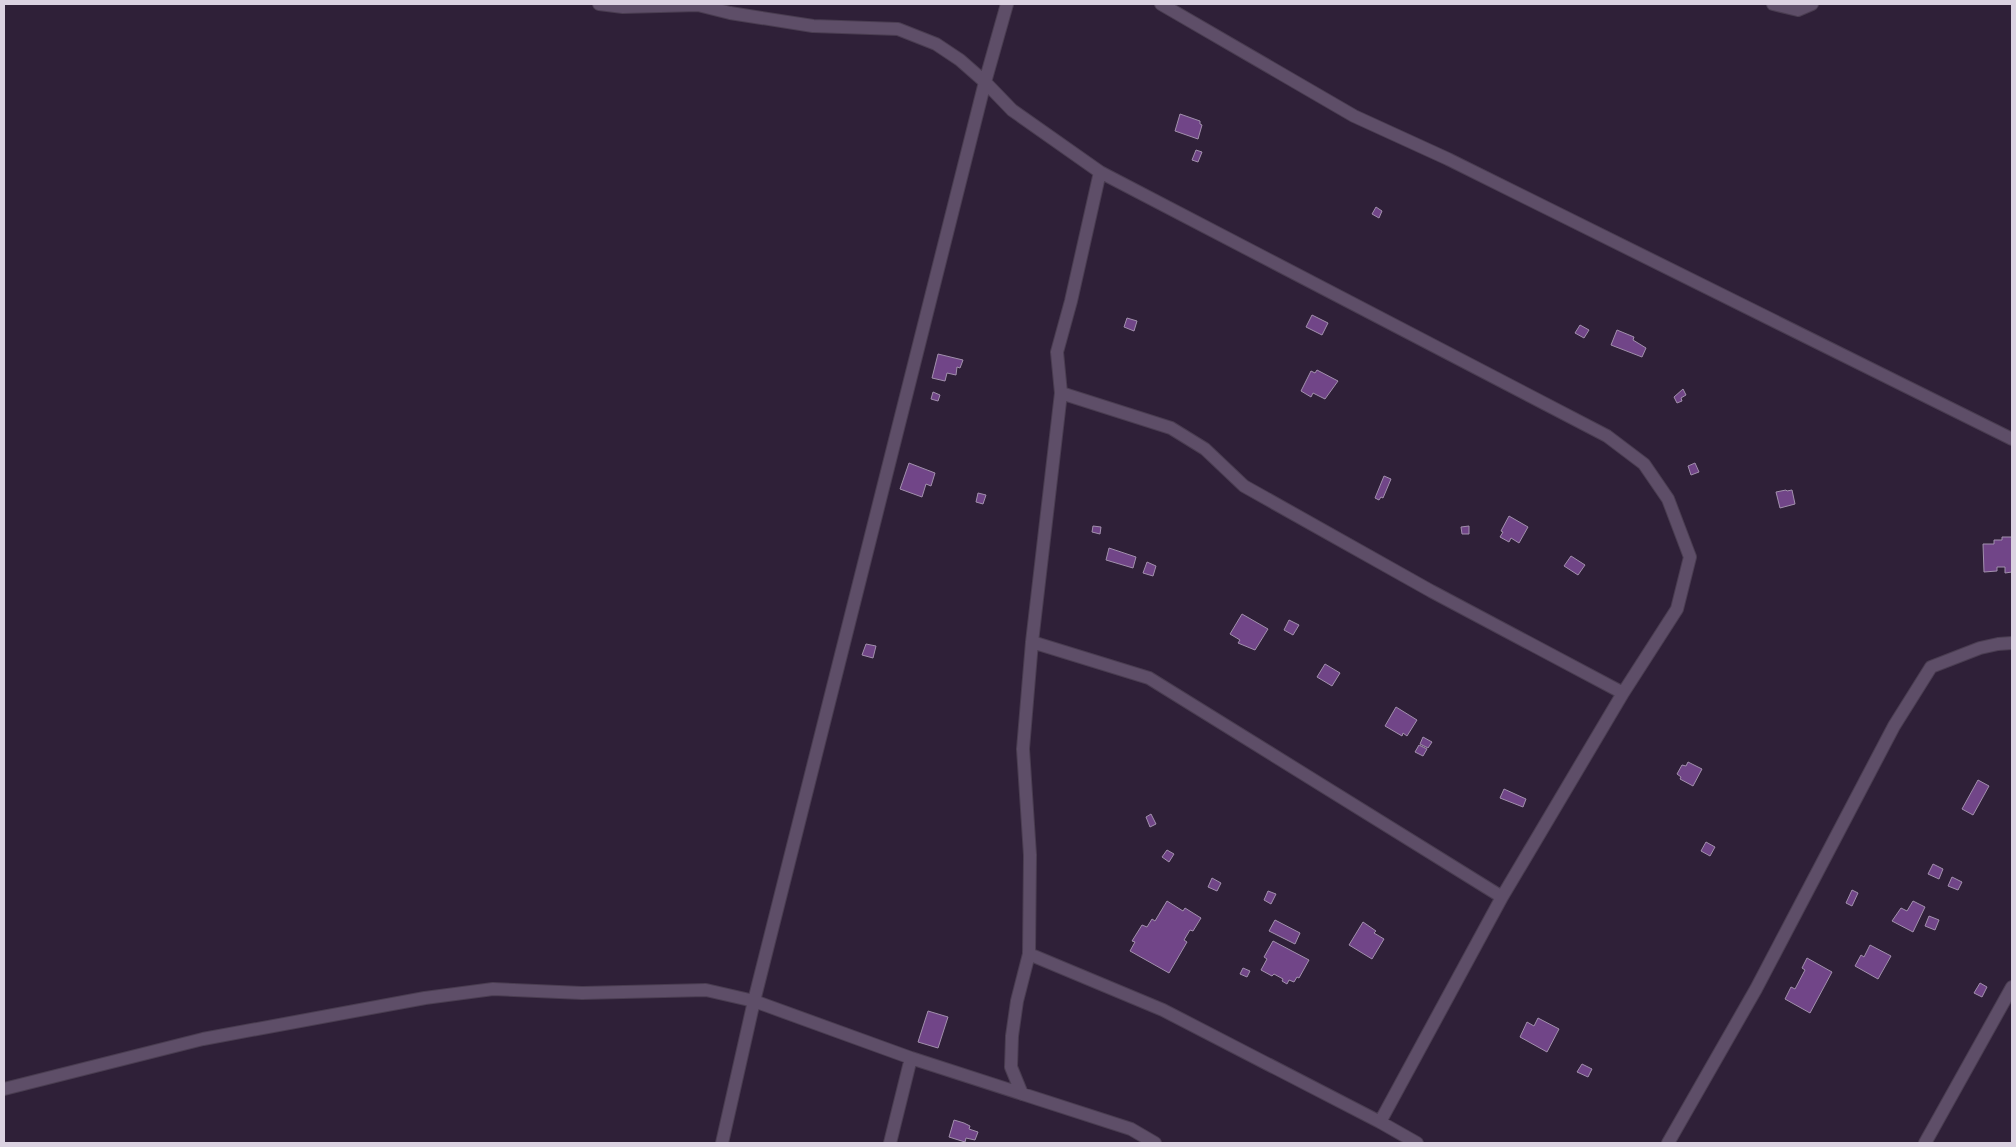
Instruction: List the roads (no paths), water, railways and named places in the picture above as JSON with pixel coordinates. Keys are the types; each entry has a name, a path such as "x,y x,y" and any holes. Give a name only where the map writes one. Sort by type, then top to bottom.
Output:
{"street":[{"path":"599,4 623,7 698,5 730,13 813,26 898,29 936,44 985,82 1012,110 1100,172 1606,436 1644,464 1668,499 1690,557 1677,609 1623,693 1502,897 1380,1122"},
{"path":"722,1143 754,1001 985,82 1007,4"},
{"path":"1161,4 1354,116 1456,164 2012,439"},
{"path":"1774,4 1798,10 1812,4"},
{"path":"1022,1094 1011,1067 1012,1036 1017,1001 1029,954 1030,855 1022,749 1032,642 1061,393 1057,352 1071,301 1100,172"},
{"path":"1061,393 1171,428 1205,449 1244,486 1431,591 1623,693"},
{"path":"1032,642 1149,678 1502,897"},
{"path":"1668,1143 1756,989 1894,726 1931,667 1980,648 2012,643"},
{"path":"1029,954 1163,1010 1417,1143"},
{"path":"1925,1143 2012,987"},
{"path":"4,1089 203,1038 425,998 493,989 582,993 706,990 754,1001 910,1058 1132,1129 1155,1143"},
{"path":"890,1143 910,1058"}]}
